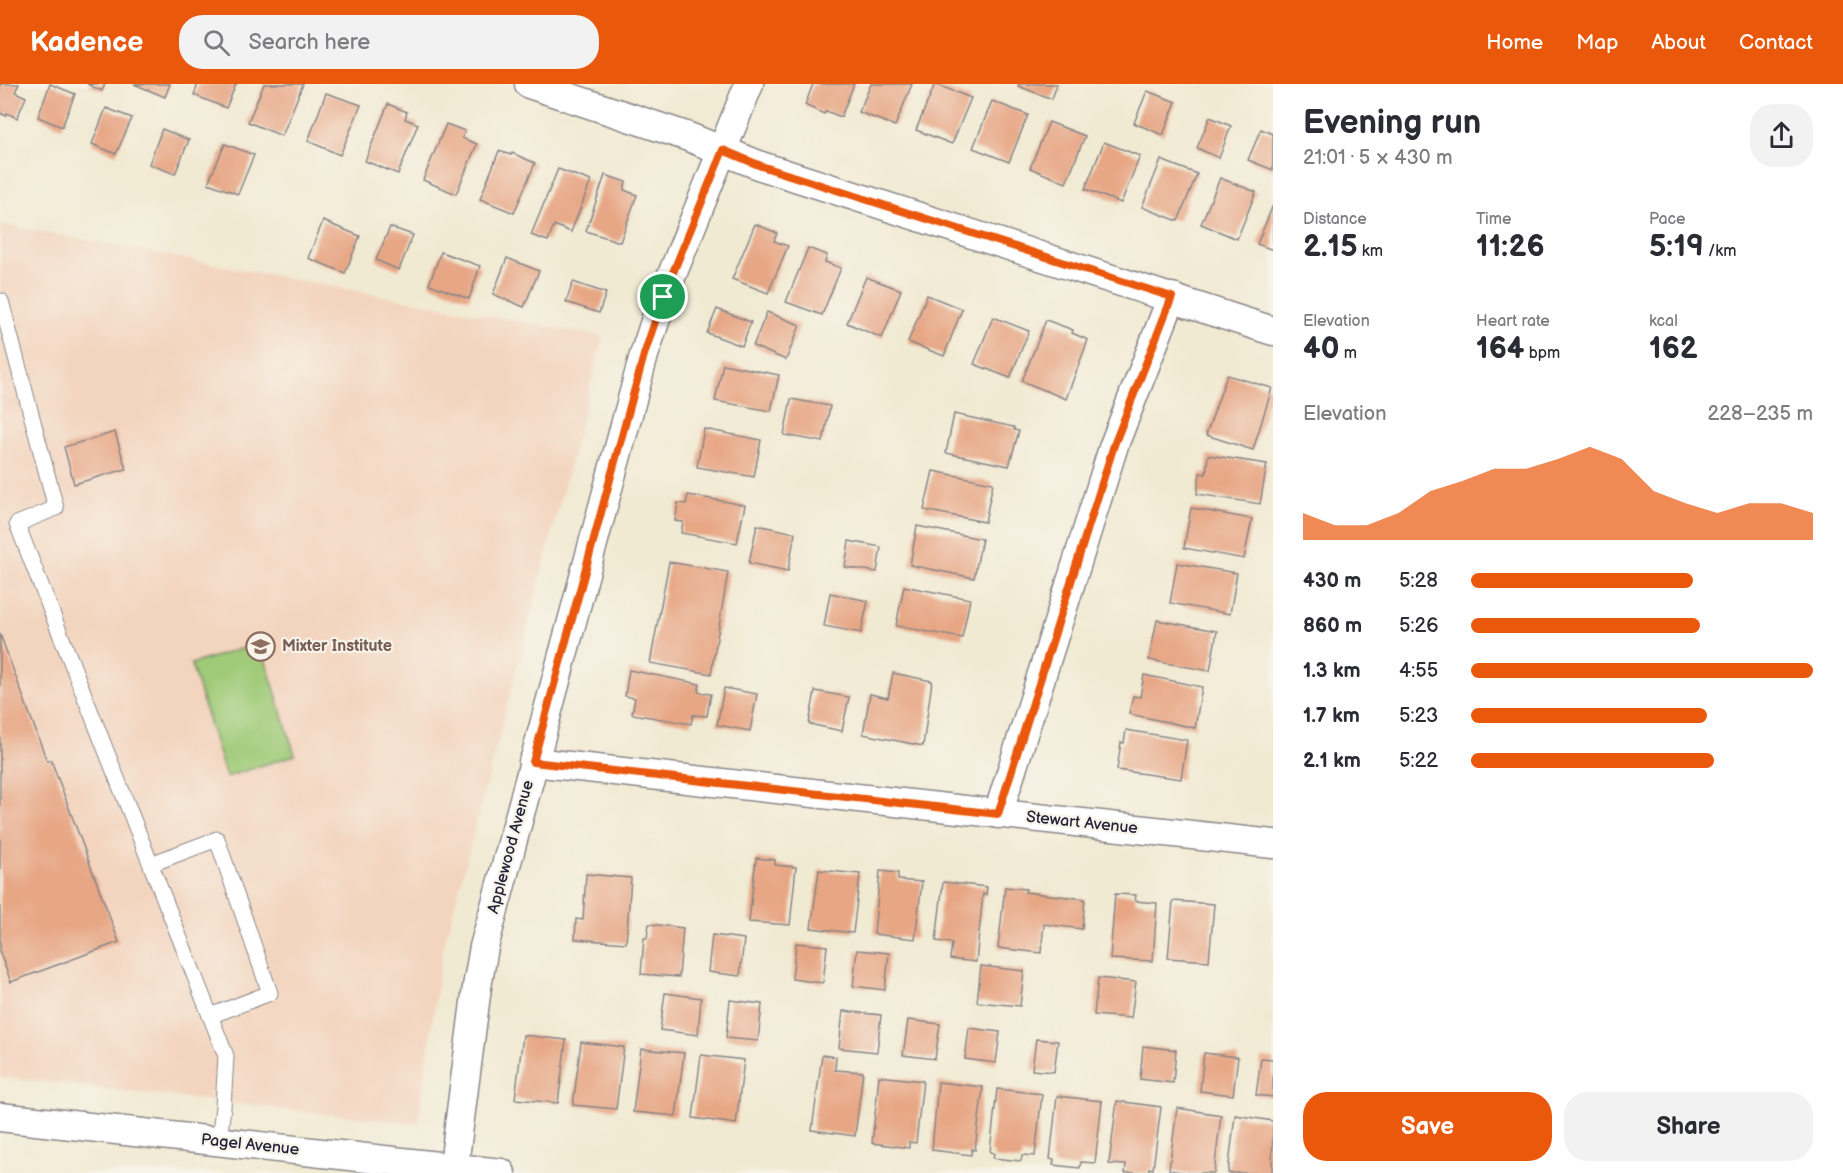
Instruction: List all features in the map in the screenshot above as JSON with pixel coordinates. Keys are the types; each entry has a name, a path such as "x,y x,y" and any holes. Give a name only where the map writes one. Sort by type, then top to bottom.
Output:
{"street":[{"path":"529,84 686,136 773,169 1273,331"},
{"name":"Applewood Avenue","path":"453,1170 484,947 533,762 644,355 663,297 749,84"},
{"path":"998,814 1114,445 1172,297"},
{"name":"Stewart Avenue","path":"533,762 1273,844"},
{"name":"Pagel Avenue","path":"0,1118 219,1141 453,1170 501,1173"}],"lane":[{"path":"1,301 56,508 17,524 226,1056 219,1141"},
{"path":"151,864 217,839 270,993 210,1016"}],"shaded area":[{"name":"Mixter Institute","path":"0,224 603,337 442,954 418,1124 0,1077"}],"green space":[{"path":"260,643 295,755 226,777 191,664"}],"building":[{"path":"0,84 19,84 15,92 26,97 17,118 7,113 6,116 0,113"},
{"path":"50,84 75,94 62,127 38,117"},
{"path":"87,84 105,84 102,91"},
{"path":"134,84 170,84 165,97"},
{"path":"198,84 236,84 226,108 194,95"},
{"path":"264,84 303,84 282,136 248,122"},
{"path":"813,84 854,84 841,117 826,111 824,114 805,105"},
{"path":"871,84 912,84 895,126 859,112"},
{"path":"935,84 971,98 952,144 916,130"},
{"path":"1019,84 1057,84 1052,99 1018,86"},
{"path":"1147,91 1176,102 1163,135 1134,123"},
{"path":"326,93 361,105 340,155 308,141"},
{"path":"992,101 1028,115 1009,162 973,148"},
{"path":"388,104 407,112 405,119 418,124 398,174 365,161"},
{"path":"106,108 132,118 116,154 92,144"},
{"path":"1210,117 1231,126 1219,158 1197,148"},
{"path":"1049,122 1085,136 1066,183 1030,168"},
{"path":"446,124 465,131 462,138 477,144 456,194 423,180"},
{"path":"162,129 189,140 175,174 149,164"},
{"path":"1261,129 1273,134 1273,170 1248,160"},
{"path":"1104,142 1140,156 1121,203 1085,189"},
{"path":"225,144 254,155 238,194 208,183"},
{"path":"499,151 511,155 512,153 535,163 514,213 480,199"},
{"path":"1161,160 1197,174 1178,221 1142,207"},
{"path":"558,169 591,181 571,232 554,225 548,241 531,235"},
{"path":"605,175 626,182 624,190 637,195 620,242 586,231"},
{"path":"1220,178 1256,192 1237,239 1201,224"},
{"path":"1273,205 1273,250 1257,244"},
{"path":"323,221 360,236 345,273 308,258"},
{"path":"755,224 777,233 774,241 788,246 768,293 732,279"},
{"path":"390,227 413,235 399,270 376,260"},
{"path":"808,248 827,255 825,262 841,268 822,315 786,302"},
{"path":"441,252 480,266 469,299 429,284"},
{"path":"507,258 539,271 524,307 493,294"},
{"path":"866,277 901,290 882,338 847,323"},
{"path":"573,282 606,293 599,313 566,302"},
{"path":"927,295 962,309 944,356 908,342"},
{"path":"717,309 751,322 742,346 707,333"},
{"path":"767,312 800,325 786,360 753,346"},
{"path":"993,317 1029,331 1010,378 974,364"},
{"path":"1046,320 1073,330 1072,333 1088,340 1066,399 1022,381"},
{"path":"723,364 779,375 771,411 715,401"},
{"path":"1227,375 1272,388 1253,450 1206,435"},
{"path":"791,399 830,406 823,442 784,435"},
{"path":"954,414 1014,427 1014,430 1019,431 1009,466 946,453"},
{"path":"704,429 761,440 754,477 697,467"},
{"path":"115,432 126,469 74,484 64,447"},
{"path":"1208,455 1267,464 1260,504 1197,494 1200,473 1206,474"},
{"path":"933,471 993,483 985,522 924,510"},
{"path":"688,495 745,505 737,543 681,533 683,522 675,521 678,503 686,504"},
{"path":"1191,508 1252,519 1244,559 1184,548"},
{"path":"757,525 795,533 788,571 749,563"},
{"path":"917,526 982,539 974,578 910,565"},
{"path":"849,541 881,547 877,572 845,567"},
{"path":"669,562 728,572 711,674 650,663"},
{"path":"1177,563 1237,573 1230,614 1170,603"},
{"path":"904,586 970,599 962,638 896,626"},
{"path":"830,593 868,601 861,633 824,626"},
{"path":"1157,620 1217,631 1210,671 1149,660"},
{"path":"0,634 47,761 51,760 119,942 11,982 0,953"},
{"path":"629,670 700,684 698,692 711,694 707,716 693,715 691,724 632,714 635,698 625,696"},
{"path":"893,673 932,681 923,746 863,734 870,694 888,698"},
{"path":"1144,675 1202,687 1195,728 1129,714 1133,696 1140,697"},
{"path":"724,688 757,694 750,731 717,725"},
{"path":"815,691 849,697 842,731 809,724"},
{"path":"1126,730 1187,740 1181,779 1117,770 1121,742 1124,743"},
{"path":"756,858 775,860 775,865 796,867 790,925 749,922"},
{"path":"819,870 860,874 853,933 811,928"},
{"path":"880,871 898,873 898,880 922,882 915,939 874,934"},
{"path":"586,874 631,878 626,943 575,939 576,919 583,920"},
{"path":"943,882 987,887 986,895 983,894 976,962 950,959 952,943 936,941"},
{"path":"1005,887 1026,889 1025,892 1085,899 1082,929 1044,924 1041,953 998,948"},
{"path":"1115,894 1136,895 1135,901 1157,903 1153,961 1110,959"},
{"path":"1173,901 1214,904 1209,961 1168,958"},
{"path":"649,924 683,928 679,977 641,974 644,938 647,938"},
{"path":"712,935 744,939 740,976 708,972"},
{"path":"796,943 827,946 823,983 792,979"},
{"path":"857,950 889,953 885,990 853,986"},
{"path":"981,966 1024,971 1020,1006 977,1002"},
{"path":"1098,978 1136,982 1131,1018 1094,1015"},
{"path":"665,993 701,998 698,1035 660,1030"},
{"path":"730,1000 762,1004 758,1041 726,1038"},
{"path":"843,1011 881,1015 877,1052 839,1048"},
{"path":"908,1020 940,1024 935,1059 903,1055"},
{"path":"969,1028 1000,1032 996,1063 965,1059"},
{"path":"523,1035 566,1040 558,1103 515,1099"},
{"path":"1036,1039 1058,1041 1054,1072 1032,1070"},
{"path":"581,1042 624,1047 616,1109 573,1105"},
{"path":"1143,1046 1176,1050 1173,1083 1140,1079"},
{"path":"641,1049 684,1053 676,1116 633,1112"},
{"path":"1204,1053 1238,1057 1233,1095 1200,1091"},
{"path":"701,1055 744,1060 736,1124 693,1118"},
{"path":"822,1055 836,1057 835,1070 863,1072 855,1136 812,1130"},
{"path":"1261,1058 1273,1059 1273,1097 1256,1095"},
{"path":"879,1076 923,1081 916,1143 909,1142 909,1148 872,1143"},
{"path":"938,1082 983,1087 975,1150 972,1149 971,1155 932,1150"},
{"path":"997,1089 1042,1094 1035,1156 1022,1155 1021,1161 993,1158 994,1153 990,1152"},
{"path":"1057,1096 1102,1101 1095,1163 1081,1162 1080,1168 1053,1165 1054,1160 1050,1159"},
{"path":"1117,1101 1161,1107 1153,1169 1149,1168 1148,1173 1125,1173 1126,1165 1109,1164"},
{"path":"1177,1108 1221,1115 1214,1173 1186,1173 1169,1170"},
{"path":"1235,1115 1273,1121 1272,1173 1228,1173"}],"place":[{"name":"Mixter Institute","path":"261,646"}],"route":[{"path":"723,150 761,166 1172,297 1114,445 998,814 533,762 644,355 663,297 723,150"}]}
